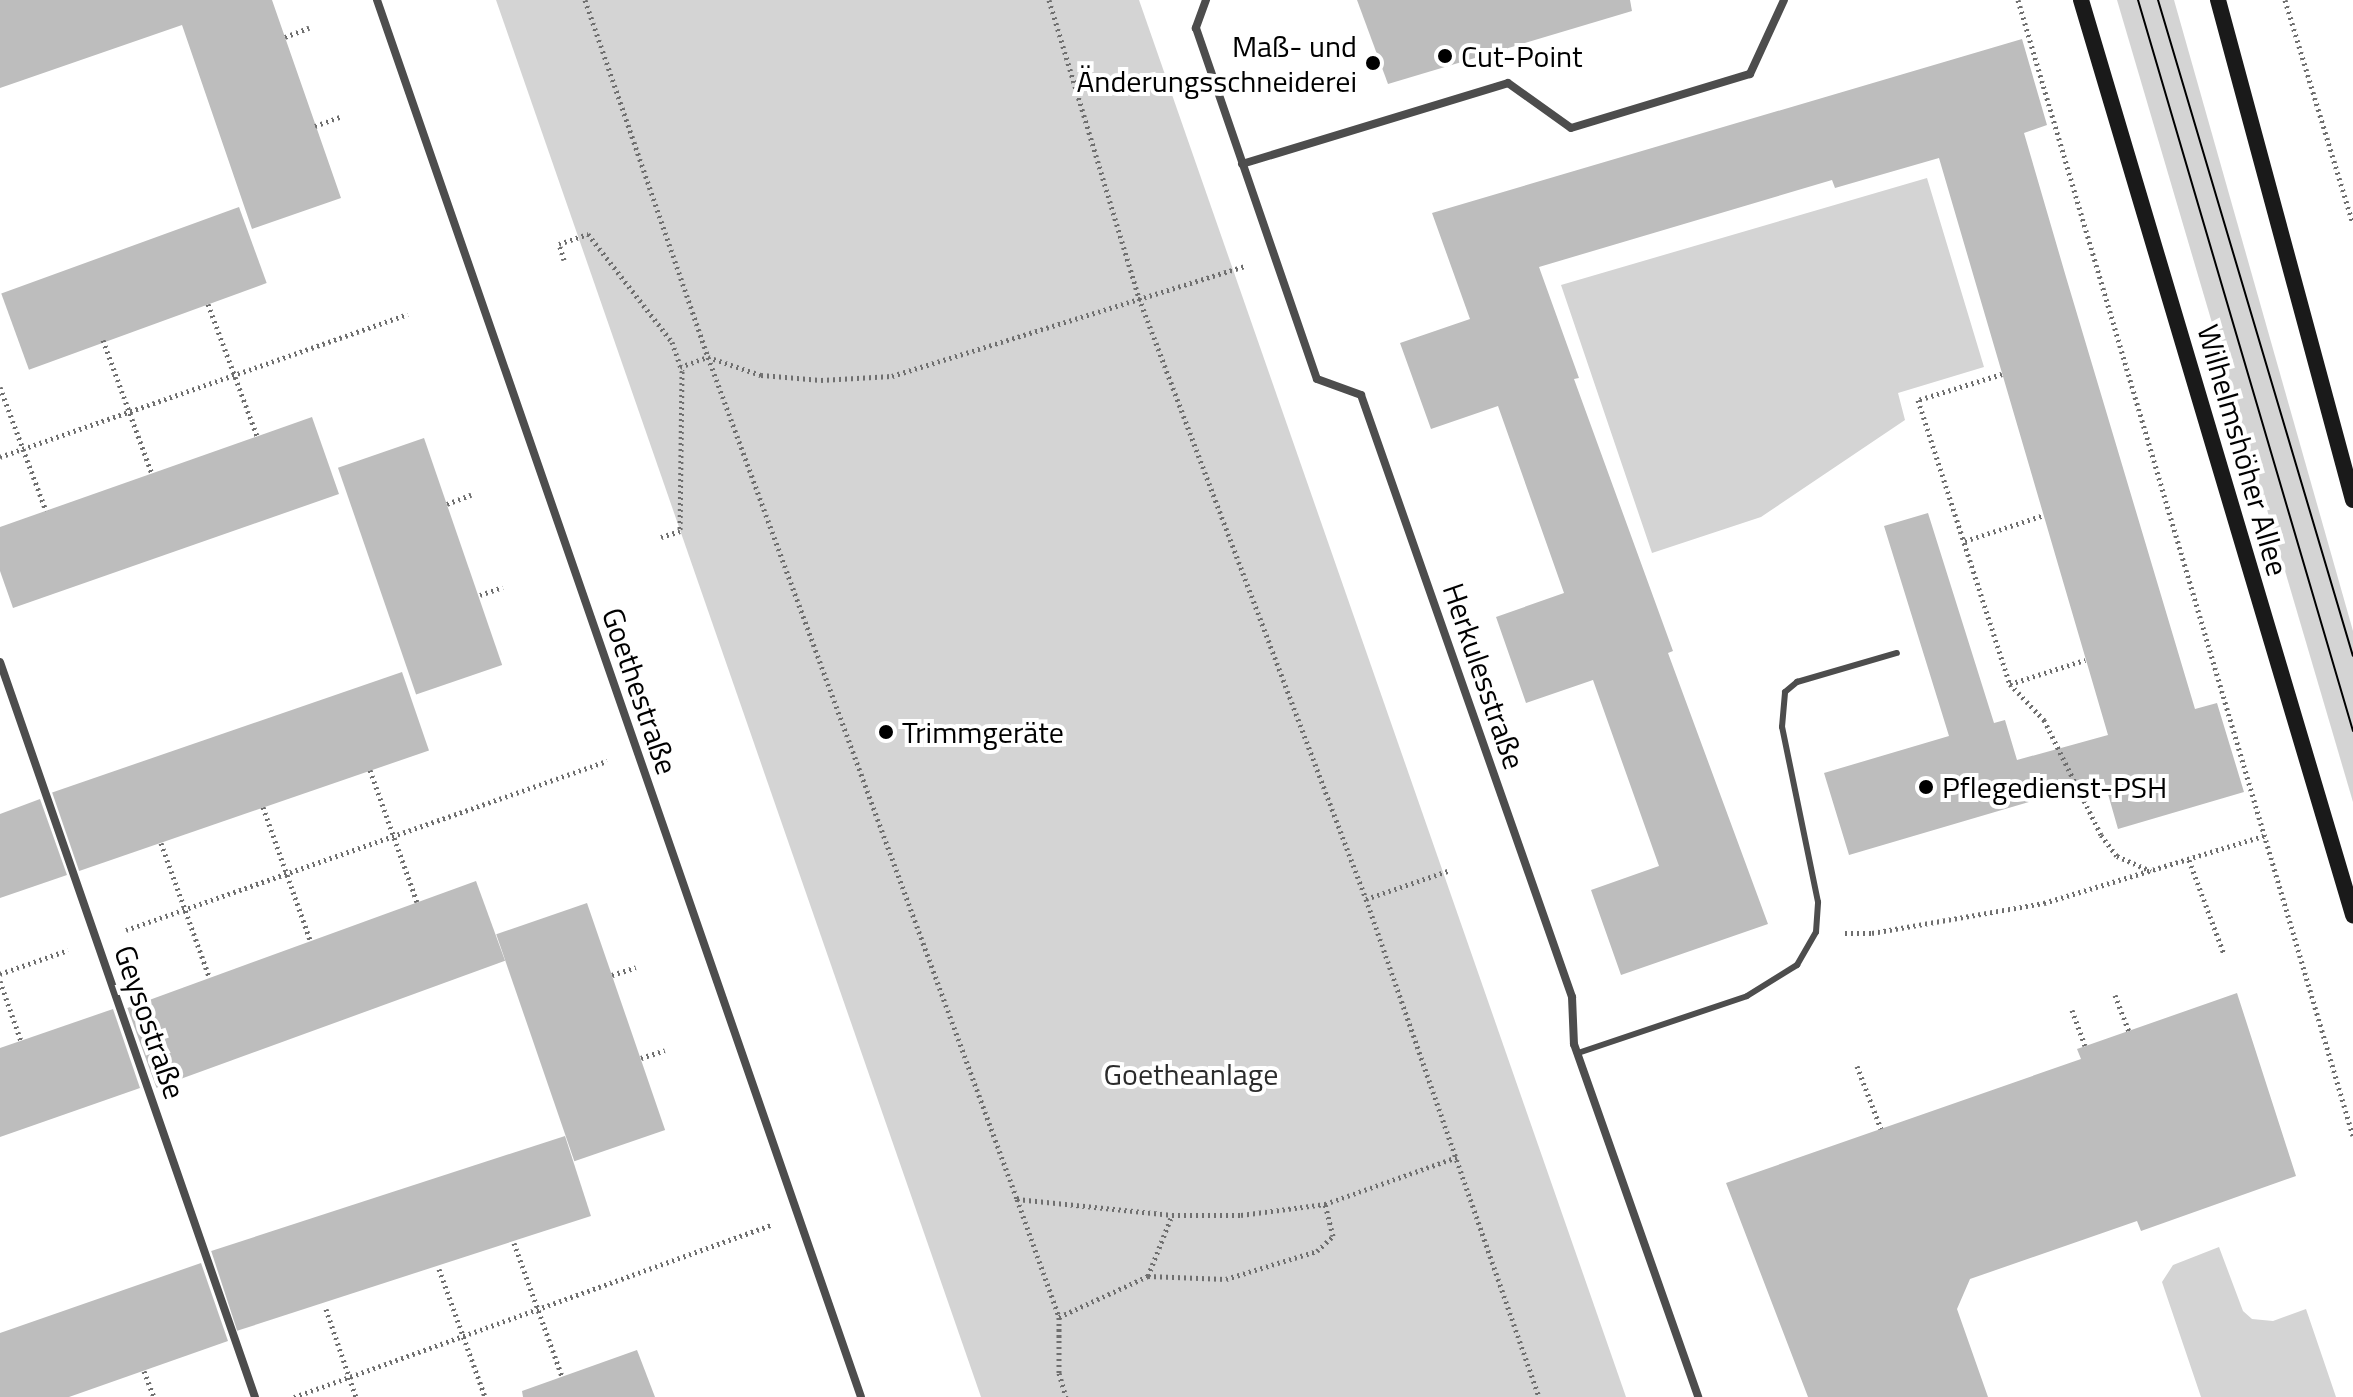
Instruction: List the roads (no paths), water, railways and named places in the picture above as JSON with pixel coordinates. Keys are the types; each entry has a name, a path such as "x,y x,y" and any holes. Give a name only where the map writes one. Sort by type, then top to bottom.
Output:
{"main road":[{"name":"Wilhelmshöher Allee","path":"2081,0 2353,915"},
{"path":"2218,0 2353,500"}],"street":[{"name":"Goethestraße","path":"377,0 861,1397"},
{"name":"Herkulesstraße","path":"1206,0 1196,28 1317,379 1361,395 1572,997 1578,1053 1698,1397"},
{"path":"1242,164 1508,83 1571,128 1583,125 1750,74 1784,0"},
{"name":"Geysostraße","path":"0,662 255,1397"}],"lane":[{"path":"1578,1053 1747,996 1797,965 1816,932 1818,902 1782,727 1785,692 1797,682 1897,653"}],"tram line":[{"path":"2138,0 2353,731"},
{"path":"2158,0 2353,656"}],"place":[{"name":"Cut-Point","path":"1445,56"},
{"name":"Maß- und Änderungsschneiderei","path":"1373,63"},
{"name":"Trimmgeräte","path":"886,732"},
{"name":"Pflegedienst-PSH","path":"1926,787"}],"park label":[{"name":"Goetheanlage","path":"1191,1074"}]}
